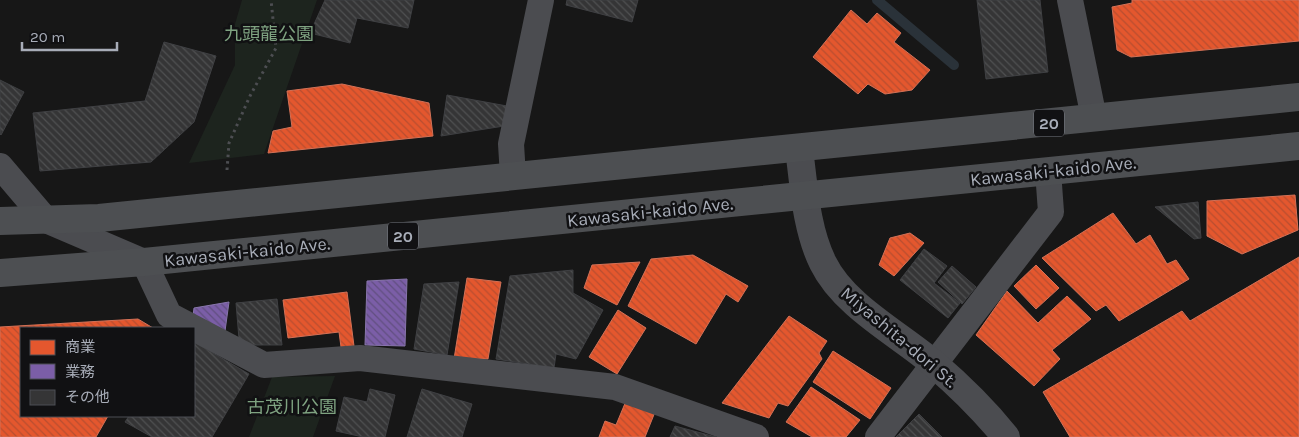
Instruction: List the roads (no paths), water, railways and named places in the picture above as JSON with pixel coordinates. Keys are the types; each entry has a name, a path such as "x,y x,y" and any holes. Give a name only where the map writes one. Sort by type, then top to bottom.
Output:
{"main road":[{"name":"20","path":"0,221 99,218 1299,97"},
{"name":"Kawasaki-kaido Ave.","path":"0,273 144,262 1299,146"}],"street":[{"path":"513,176 511,144 541,0"},
{"path":"1070,0 1094,118"},
{"name":"Miyashita-dori St.","path":"799,148 814,242 823,264 835,283 866,312 934,364 980,406 1006,437"},
{"path":"0,166 46,220 144,262 169,315 192,327"},
{"path":"878,437 1051,212 1048,171"},
{"path":"195,329 264,365 360,358 615,387 756,437"}],"waterway":[{"path":"877,0 954,65"}],"park label":[{"name":"九頭龍公園","path":"269,34"},
{"name":"古茂川公園","path":"292,407"}]}
